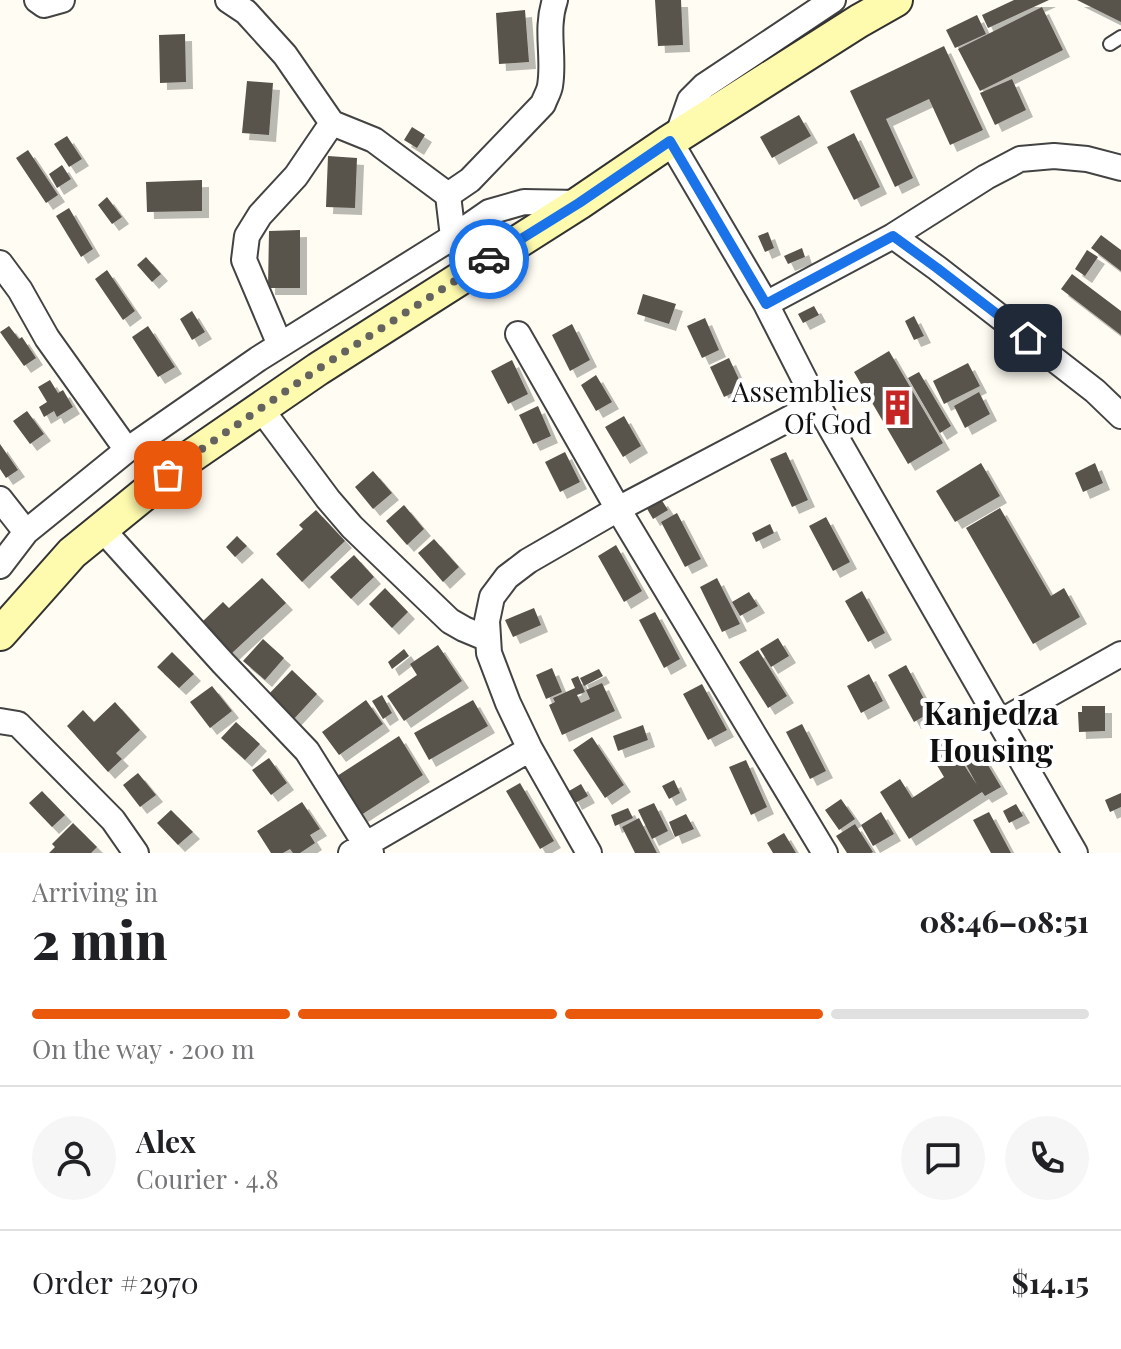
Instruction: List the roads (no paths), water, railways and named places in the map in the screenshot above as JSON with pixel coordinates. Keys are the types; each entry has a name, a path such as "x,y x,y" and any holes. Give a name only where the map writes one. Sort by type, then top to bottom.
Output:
{"main road":[{"path":"0,634 72,553 190,457 318,369 896,0"}],"street":[{"path":"37,0 44,5 62,0"},
{"path":"228,0 246,12 285,55 332,123 374,140 448,195 453,237 473,269"},
{"path":"833,0 704,86 690,100 674,139 766,304 817,404 1075,853"},
{"path":"448,195 470,180 543,104 550,88 549,30 553,1"},
{"path":"280,345 244,260 247,236 260,215 296,176 332,123"},
{"path":"766,304 893,236 1020,159 1054,156 1087,159 1121,168"},
{"path":"0,566 26,532 127,450 280,345 489,212 524,202 579,203"},
{"path":"893,236 1095,391 1121,416"},
{"path":"0,263 20,290 47,338 127,450"},
{"path":"518,334 618,509 825,853"},
{"path":"589,853 530,749 493,666 487,621 492,597 507,577 528,561 618,509 817,404"},
{"path":"261,409 352,527 450,621 488,639"},
{"path":"0,499 26,532"},
{"path":"102,529 307,751 363,850 530,749"},
{"path":"1000,722 1121,654"},
{"path":"0,721 18,724 113,820 136,853"}],"place":[{"name":"Assemblies Of God","path":"898,408"}],"district":[{"name":"Kanjedza Housing","path":"991,732"}]}
